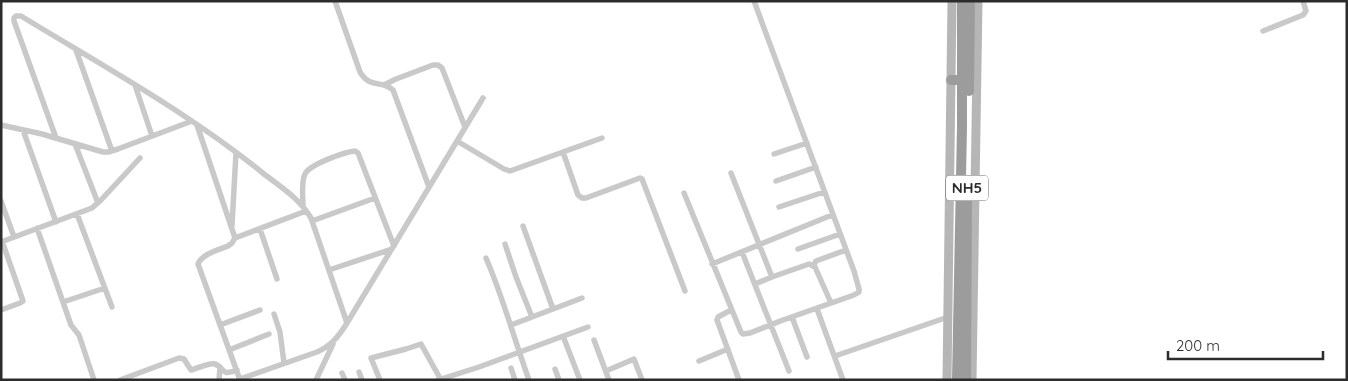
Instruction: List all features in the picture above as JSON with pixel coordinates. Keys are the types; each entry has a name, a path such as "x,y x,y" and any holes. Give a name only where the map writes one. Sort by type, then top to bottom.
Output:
{"highway":[{"name":"NH5","path":"957,380 962,92 957,80 962,1"},
{"name":"NH5","path":"966,380 970,51 974,38 970,1"}],"main road":[{"path":"947,380 957,80 952,1"},
{"path":"972,380 975,245 974,38 978,1"}],"street":[{"path":"335,1 360,72 365,79 393,90 429,187"},
{"path":"684,193 731,310 743,334 817,309 859,292 854,271 754,1"},
{"path":"1263,31 1303,15 1306,11 1302,1"},
{"path":"56,138 14,18 16,16 21,16 194,123 236,152 304,208 312,221 347,323"},
{"path":"76,50 112,151"},
{"path":"384,85 433,65 438,65 442,68 465,127"},
{"path":"134,85 152,136"},
{"path":"316,380 335,340 483,98"},
{"path":"1,125 56,138 103,152 112,151 194,123"},
{"path":"194,123 235,238"},
{"path":"23,130 56,222"},
{"path":"457,141 510,171 602,138"},
{"path":"774,154 807,143"},
{"path":"75,144 98,203"},
{"path":"304,208 304,177 308,170 314,165 353,151 358,154 393,247"},
{"path":"232,229 236,152"},
{"path":"563,152 578,195 582,198 640,178 642,179 684,291"},
{"path":"1,310 22,301 2,242 92,208 140,158"},
{"path":"776,181 816,168"},
{"path":"731,173 772,277"},
{"path":"779,207 824,192"},
{"path":"312,221 375,198"},
{"path":"1,201 14,237"},
{"path":"304,208 260,230 235,238 228,246 203,257 199,261 199,268 240,379 317,352 335,340"},
{"path":"77,214 112,307"},
{"path":"712,264 832,214"},
{"path":"523,226 553,309"},
{"path":"37,228 71,325 79,335 94,380"},
{"path":"260,230 277,279"},
{"path":"798,249 840,234"},
{"path":"505,244 532,317"},
{"path":"329,270 393,247"},
{"path":"813,266 816,261 846,250"},
{"path":"742,252 789,371"},
{"path":"486,258 529,380"},
{"path":"755,284 809,264 816,267 831,303"},
{"path":"63,302 105,288"},
{"path":"511,325 582,298"},
{"path":"817,309 844,380"},
{"path":"220,325 260,310"},
{"path":"731,310 718,317 717,320 739,380"},
{"path":"274,314 280,332 284,363"},
{"path":"792,316 807,357"},
{"path":"835,356 948,317"},
{"path":"380,380 371,358 421,344 440,380 588,327"},
{"path":"229,350 269,334"},
{"path":"563,336 580,380"},
{"path":"594,340 610,380"},
{"path":"699,361 728,349"},
{"path":"120,380 180,358 184,359 191,370 213,363 228,373 237,370"},
{"path":"606,371 634,359 642,380"},
{"path":"219,380 220,368"},
{"path":"511,368 515,380"},
{"path":"555,369 559,380"},
{"path":"359,372 362,380"},
{"path":"342,373 345,380"}]}
